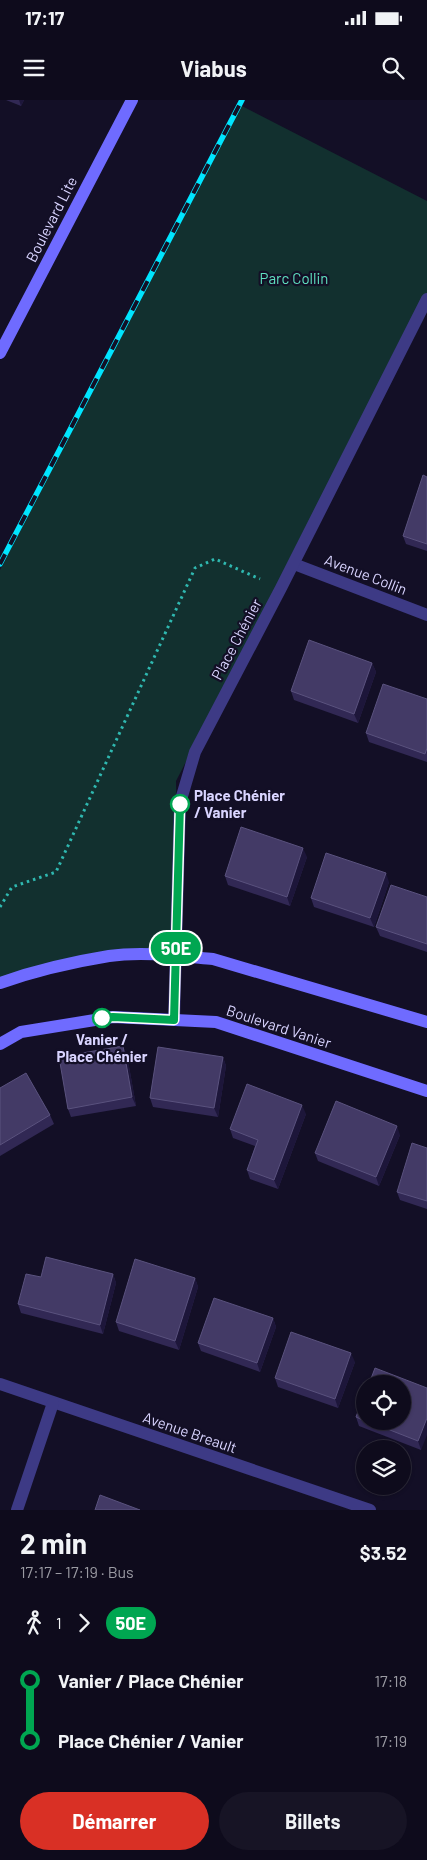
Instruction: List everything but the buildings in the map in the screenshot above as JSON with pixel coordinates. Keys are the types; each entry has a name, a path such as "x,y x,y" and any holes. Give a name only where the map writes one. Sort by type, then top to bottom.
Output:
{"street":[{"name":"Boulevard Lite","path":"0,353 132,100"},
{"name":"Place Chénier","path":"174,1020 180,803 195,752 294,564 427,299"},
{"name":"Avenue Collin","path":"294,564 427,614"},
{"path":"0,983 24,974 109,956 176,956 213,960 427,1022"},
{"name":"Boulevard Vanier","path":"0,1044 22,1032 113,1017 216,1022 427,1091"},
{"name":"Avenue Breault","path":"0,1384 370,1510"},
{"path":"17,1510 53,1403"}],"path":[{"path":"0,906 12,887 56,872 195,568 215,559 281,588"}],"green space":[{"name":"Parc Collin","path":"240,105 427,201 427,297 176,781 179,949 109,956 0,987 0,570"}],"railway":[{"path":"0,564 242,100"}],"bus line":[{"name":"50E","path":"102,1018 174,1020 180,804"}],"place":[{"name":"Place Chénier / Vanier","path":"180,804"},
{"name":"Vanier / Place Chénier","path":"102,1018"}]}
